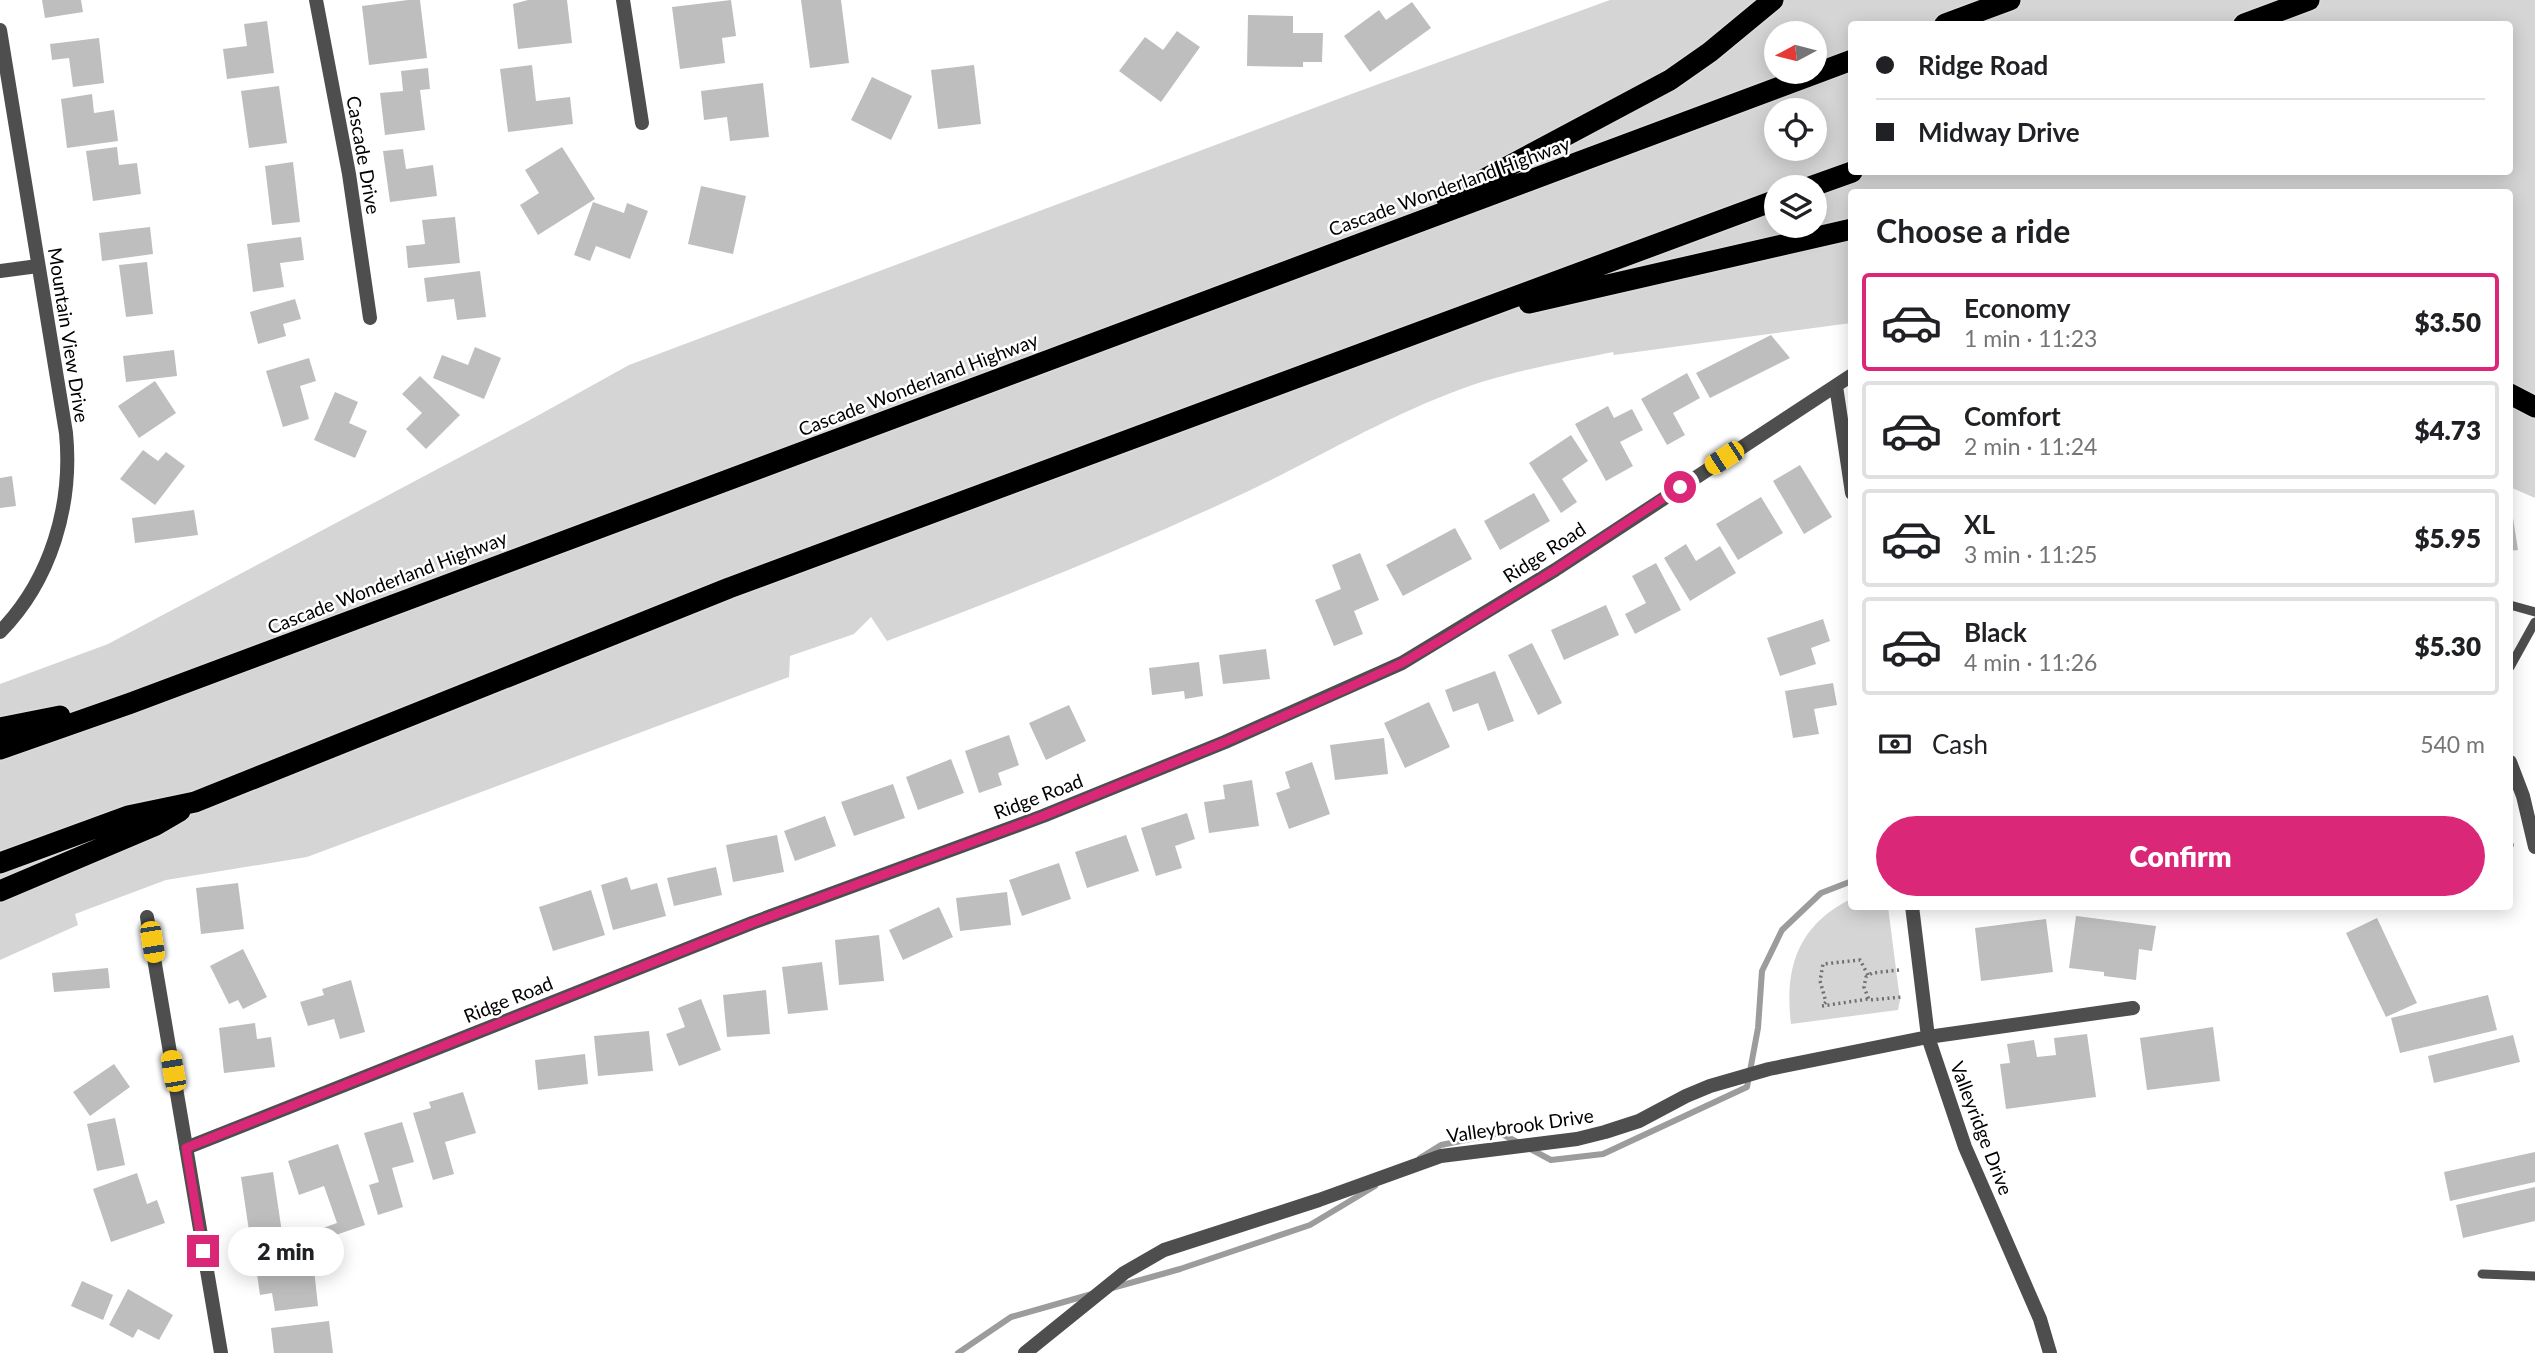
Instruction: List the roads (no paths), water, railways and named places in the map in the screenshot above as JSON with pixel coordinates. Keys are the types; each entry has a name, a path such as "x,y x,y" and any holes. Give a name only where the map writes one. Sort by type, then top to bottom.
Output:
{"highway":[{"path":"1380,235 1670,80 1773,0"},
{"path":"1953,21 2010,0"},
{"path":"2252,21 2309,0"},
{"name":"Cascade Wonderland Highway","path":"0,749 131,703 1848,61"},
{"path":"1827,181 1848,173"},
{"path":"0,891 156,825 195,802 729,589 1764,204"},
{"path":"1455,320 1848,230"},
{"path":"2513,396 2535,407"},
{"path":"0,728 131,703"},
{"path":"0,863 128,816 195,802"}],"street":[{"name":"Cascade Drive","path":"316,0 349,174 370,318"},
{"path":"623,0 642,123"},
{"name":"Mountain View Drive","path":"0,30 66,433 68,466 59,529 50,555 29,596 0,632"},
{"path":"0,271 38,266"},
{"name":"Ridge Road","path":"186,1148 752,923 1043,816 1225,742 1402,663 1555,570 1848,378"},
{"path":"1836,386 1848,466"},
{"path":"2513,770 2523,796 2535,847"},
{"name":"Valleyridge Drive","path":"1912,910 1928,1037 1965,1147 2040,1319 2050,1353"},
{"path":"147,917 221,1353"},
{"name":"Valleybrook Drive","path":"1025,1353 1124,1273 1164,1250 1320,1200 1441,1156 1577,1139 1639,1121 1686,1096 1736,1077 1928,1037 2133,1008"}],"lane":[{"path":"2513,605 2535,612"},
{"path":"2513,662 2535,622"},
{"path":"2482,1274 2535,1276"}],"waterway":[{"path":"1420,1158 1441,1145 1500,1133 1551,1160 1603,1154 1747,1087 1758,1028 1762,971 1782,930 1821,893 1848,883"},
{"path":"1112,1288 1180,1269 1310,1225 1375,1186"},
{"path":"958,1353 1011,1317 1092,1294"}]}
